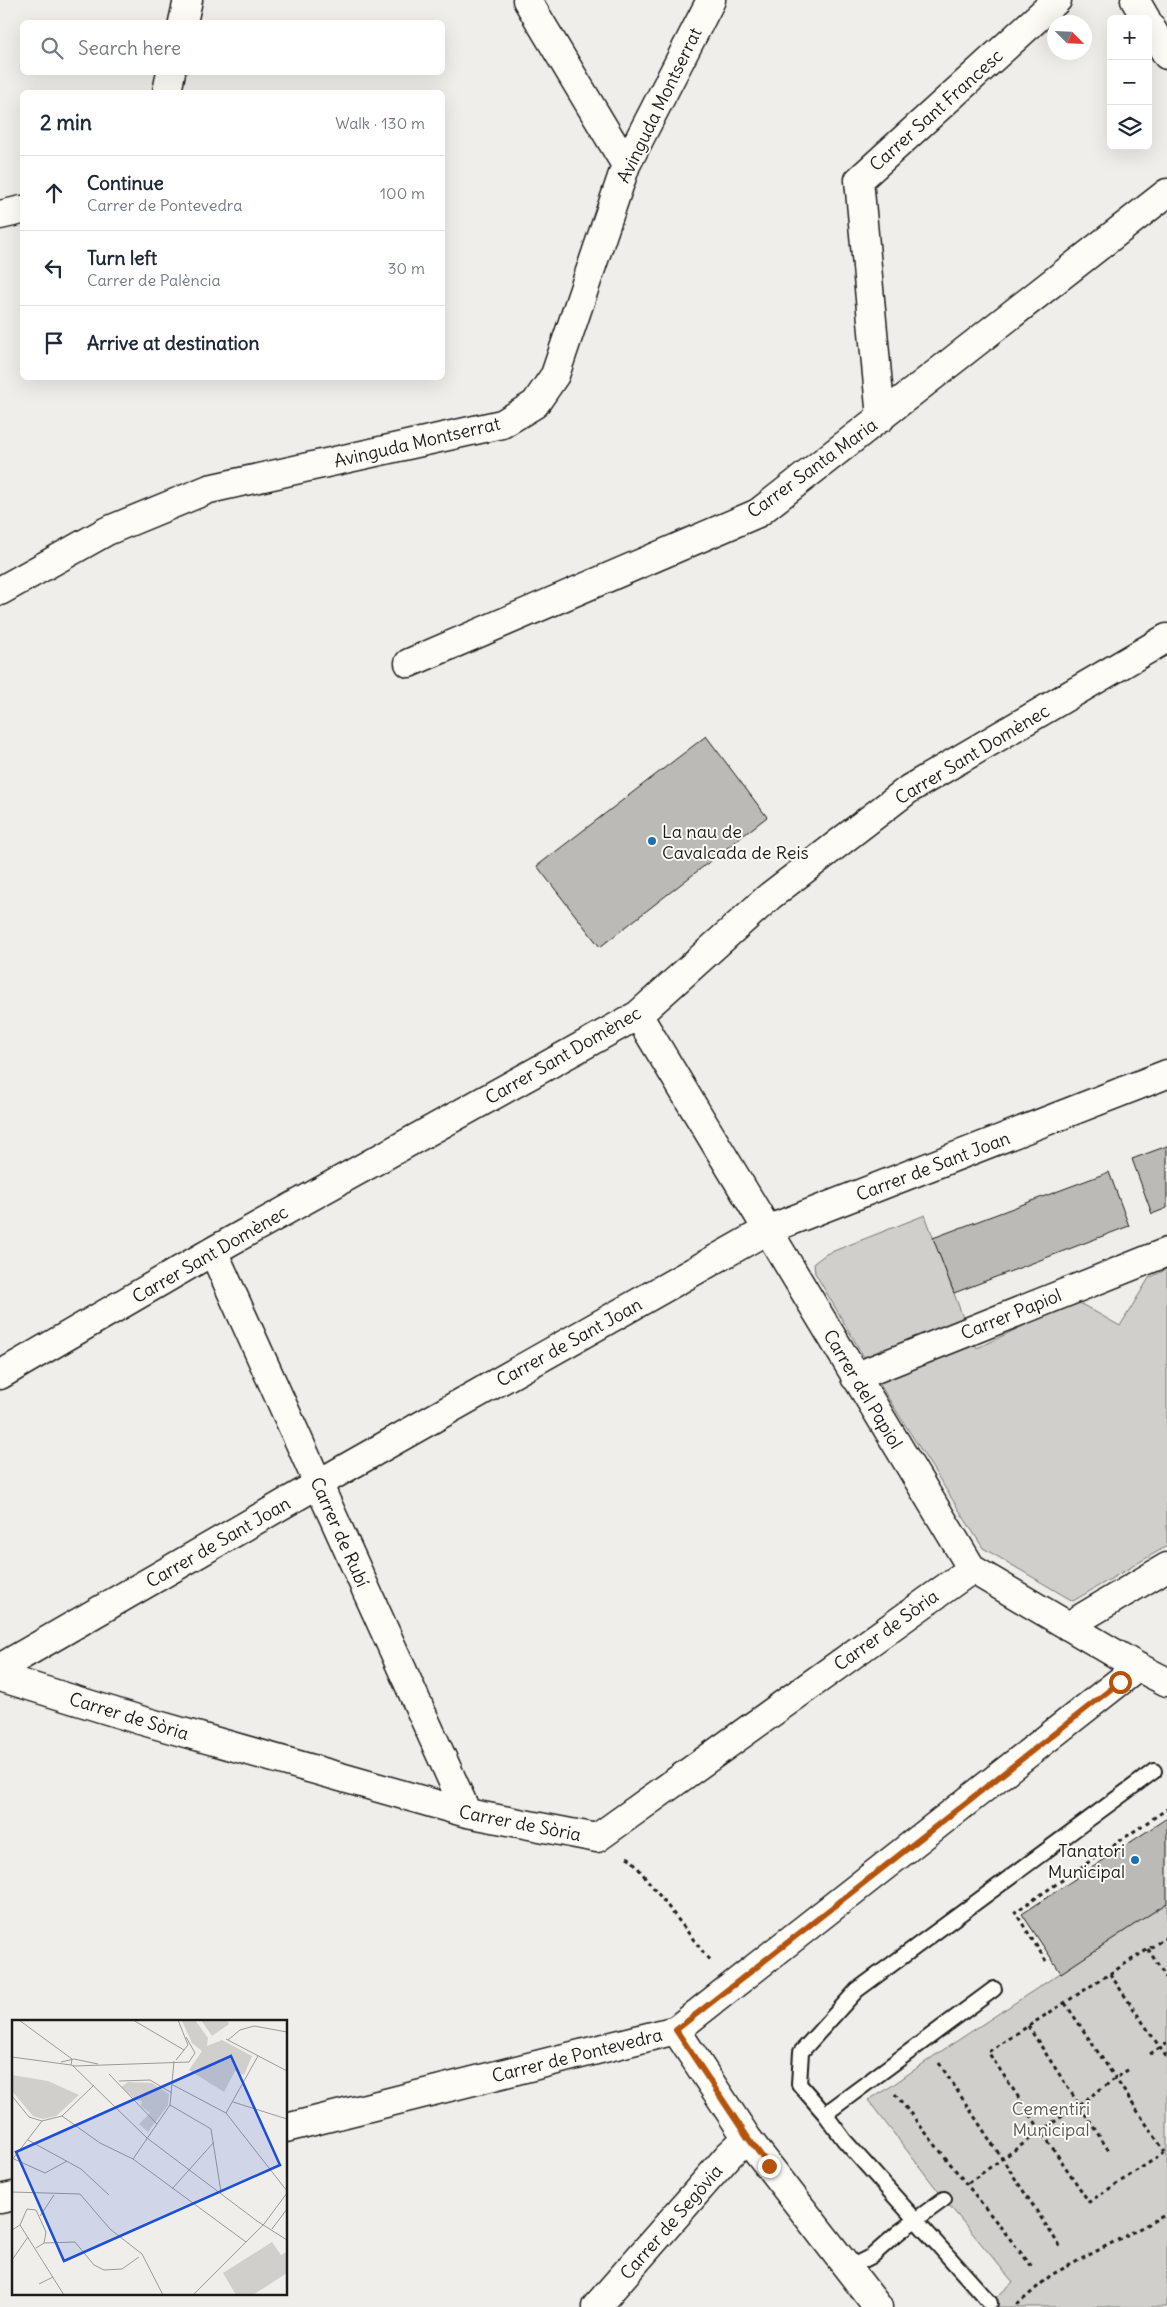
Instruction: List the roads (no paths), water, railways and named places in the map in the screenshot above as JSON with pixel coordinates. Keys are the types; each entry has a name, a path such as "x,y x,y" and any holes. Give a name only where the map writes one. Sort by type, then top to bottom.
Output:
{"street":[{"path":"183,20 188,0"},
{"path":"527,0 626,165"},
{"name":"Avinguda Montserrat","path":"0,591 107,531 209,489 502,424 535,404 555,375 626,165 711,0"},
{"name":"Carrer Sant Francesc","path":"881,418 859,180 1057,0"},
{"path":"1135,0 1144,15"},
{"path":"1152,30 1167,55"},
{"path":"167,90 171,75"},
{"name":"Carrer Santa Maria","path":"409,663 758,513 1167,193"},
{"path":"0,214 20,210"},
{"name":"Carrer Sant Domènec","path":"0,1375 213,1251 638,1016 770,896 910,789 1167,638"},
{"name":"Carrer del Papiol","path":"638,1016 972,1569 1138,1668 1167,1682"},
{"name":"Carrer de Sant Joan","path":"0,1668 318,1484 767,1230 1167,1074"},
{"name":"Carrer de Rubí","path":"213,1251 467,1813"},
{"name":"Carrer Papiol","path":"855,1377 1167,1252"},
{"path":"1068,1626 1167,1567"},
{"name":"Carrer de Sòria","path":"0,1677 140,1720 467,1813 597,1838 972,1569"},
{"name":"Carrer de Pontevedra","path":"288,2127 676,2030 1138,1668"},
{"path":"676,2030 748,2138 878,2307"},
{"name":"Carrer de Segòvia","path":"596,2307 729,2155 748,2138"}],"lane":[{"path":"990,2304 844,2140 826,2114 799,2084 801,2052 857,1990 1154,1771"},
{"path":"826,2114 994,1989"},
{"path":"848,2268 872,2256 915,2220 944,2199"}],"place":[{"name":"La nau de Cavalcada de Reis","path":"652,841"},
{"name":"Tanatori Municipal","path":"1135,1860"}],"park label":[{"name":"Cementiri Municipal","path":"1051,2118"}]}
